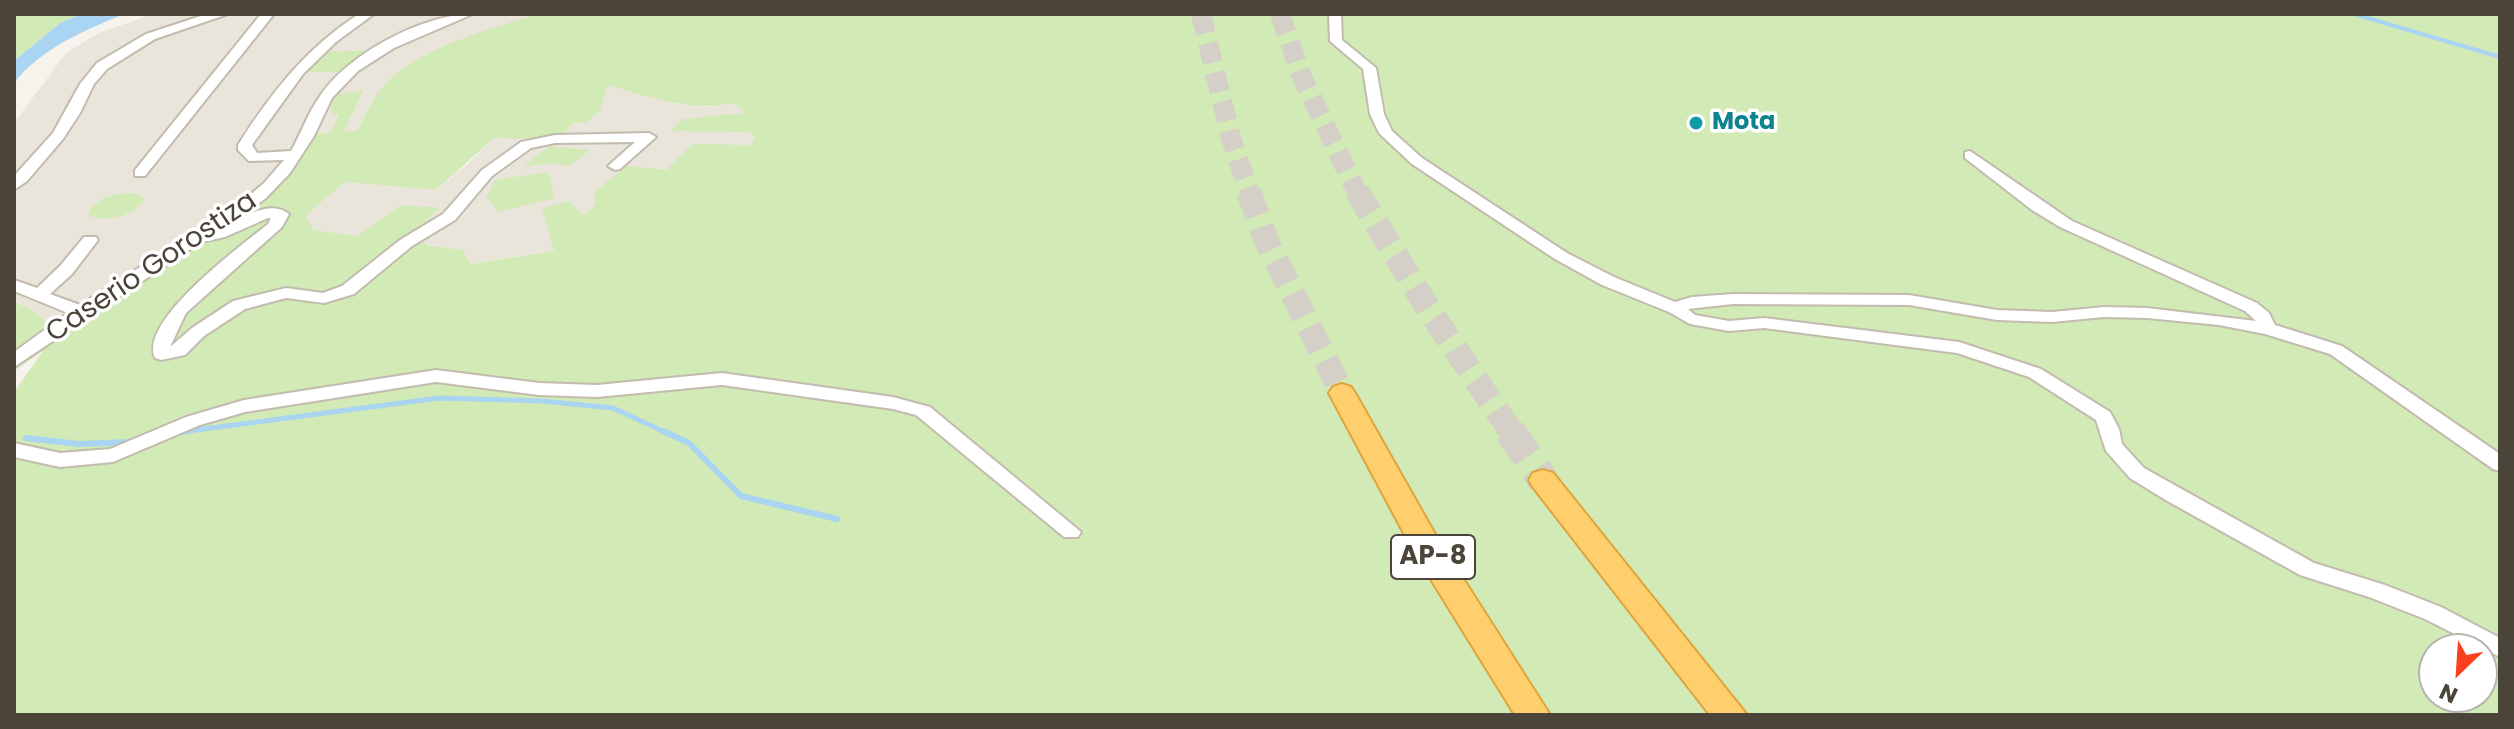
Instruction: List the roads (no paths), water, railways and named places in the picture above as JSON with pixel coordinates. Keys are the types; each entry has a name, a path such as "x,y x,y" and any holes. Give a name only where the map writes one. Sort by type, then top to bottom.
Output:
{"highway":[{"name":"AP-8","path":"1342,393 1425,544 1533,715"},
{"path":"1543,480 1730,715"}],"street":[{"path":"14,185 53,142 70,118 88,82 101,67 152,38 222,14"},
{"path":"140,173 268,14"},
{"path":"295,155 254,158 245,150 245,145 277,100 325,43 368,14"},
{"path":"1335,14 1336,41 1369,68 1377,114 1386,133 1417,161 1561,256 1608,281 1675,308 1690,319 1729,326 1764,323 1959,348 2035,373 2103,416 2110,429 2113,446 2137,473 2160,487 2307,569 2405,602 2500,648"},
{"name":"Caserio Gorostiza","path":"14,361 81,312 267,191 295,155 326,96 346,75 388,46 462,16"},
{"path":"195,239 219,234 266,213 281,214 274,227 179,310 162,342 161,354 179,351 198,332 239,305 286,293 324,298 348,290 406,243 449,217 487,173 526,145 555,139 649,137 615,166"},
{"path":"1970,155 2038,207 2066,224 2251,307 2263,317 2268,329"},
{"path":"39,295 90,240"},
{"path":"14,285 81,312"},
{"path":"1675,308 1692,302 1733,299 1909,300 1997,315 2052,317 2104,312 2147,313 2219,320 2268,329 2336,350 2500,464"},
{"path":"14,450 60,460 113,455 193,421 244,406 436,376 539,389 597,391 722,379 893,403 923,411 1071,532"}],"water":[{"path":"81,14 124,14 50,50 14,83 14,61 60,23"}],"waterway":[{"path":"2354,14 2500,57"},
{"path":"188,431 181,432 439,398 542,401 613,408 667,433"},
{"path":"663,431 689,443 741,496 837,519"},
{"path":"26,438 79,444 131,442"}],"tunnel":[{"path":"1201,14 1231,138 1250,194"},
{"path":"1280,14 1302,77 1357,192"},
{"path":"1249,192 1266,240 1342,393"},
{"path":"1357,192 1431,313 1512,433"},
{"path":"1510,431 1543,480"}],"place":[{"name":"Mota","path":"1696,123"}]}
